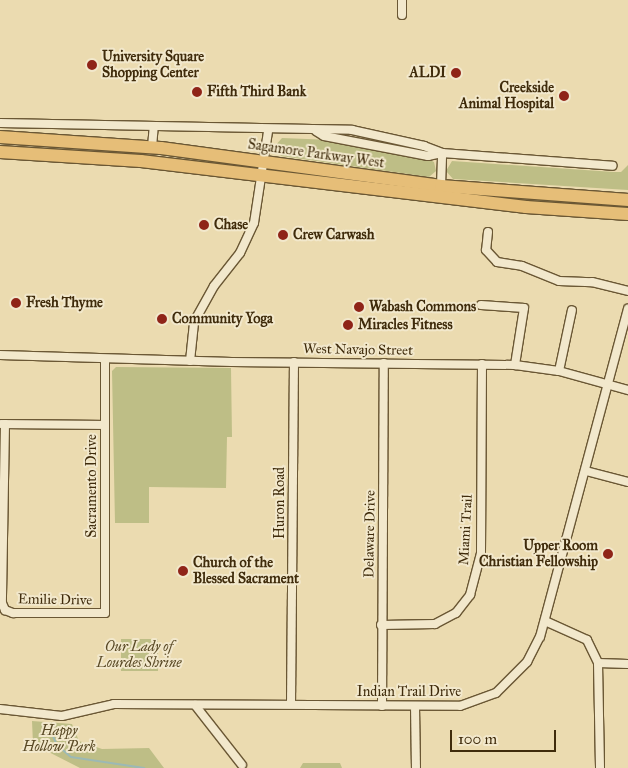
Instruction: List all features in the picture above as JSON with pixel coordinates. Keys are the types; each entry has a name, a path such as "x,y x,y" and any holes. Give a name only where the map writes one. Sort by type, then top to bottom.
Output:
{"highway":[{"name":"Sagamore Parkway West","path":"0,137 152,147 441,186 628,200"},
{"name":"Sagamore Parkway West","path":"0,152 141,161 516,206 628,214"}],"street":[{"path":"402,0 402,15"},
{"path":"0,123 316,131 416,154 442,153 613,166"},
{"path":"152,147 154,126"},
{"path":"190,361 194,322 214,286 240,254 258,213 268,130"},
{"path":"441,186 442,153"},
{"path":"488,232 488,255 497,262 522,266 559,281 592,282 628,291"},
{"path":"481,305 524,308 515,364"},
{"name":"Indian Trail Drive","path":"0,709 62,716 114,704 460,706 496,693 533,655 545,621 628,309"},
{"path":"559,371 572,310"},
{"name":"West Navajo Street","path":"0,355 190,361 515,364 559,371 628,390"},
{"name":"Sacramento Drive","path":"105,359 105,613"},
{"name":"Huron Road","path":"291,704 294,362"},
{"name":"Delaware Drive","path":"382,706 384,363"},
{"name":"Miami Trail","path":"381,626 435,624 456,613 470,595 481,553 482,364"},
{"path":"3,424 104,425"},
{"name":"Emilie Drive","path":"3,424 2,603 5,610 13,613 105,613"},
{"path":"586,470 628,482"},
{"path":"545,621 587,640 598,664 600,768"},
{"path":"598,664 628,664"},
{"path":"195,705 242,765"},
{"path":"415,706 416,768"}],"green space":[{"path":"282,138 332,140 428,159 434,162 436,171 429,177 281,156 275,146"},
{"path":"452,161 614,172 621,172 628,165 628,190 453,179 446,171"},
{"path":"116,367 231,368 232,437 227,437 226,488 149,487 149,523 115,523 112,371"},
{"name":"Our Lady of Lourdes Shrine","path":"121,639 158,639 158,671 121,671"},
{"name":"Happy Hollow Park","path":"32,721 72,724 79,741 102,749 149,748 164,768 80,768 33,744"},
{"path":"303,763 340,763 342,768 300,768"}],"waterway":[{"path":"52,734 57,745 71,757 144,768"}],"place":[{"name":"University Square Shopping Center","path":"92,65"},
{"name":"ALDI","path":"456,73"},
{"name":"Fifth Third Bank","path":"197,92"},
{"name":"Creekside Animal Hospital","path":"564,96"},
{"name":"Chase","path":"204,225"},
{"name":"Crew Carwash","path":"283,235"},
{"name":"Fresh Thyme","path":"16,303"},
{"name":"Wabash Commons","path":"359,307"},
{"name":"Community Yoga","path":"162,319"},
{"name":"Miracles Fitness","path":"348,325"},
{"name":"Upper Room Christian Fellowship","path":"608,554"},
{"name":"Church of the Blessed Sacrament","path":"183,571"}]}
